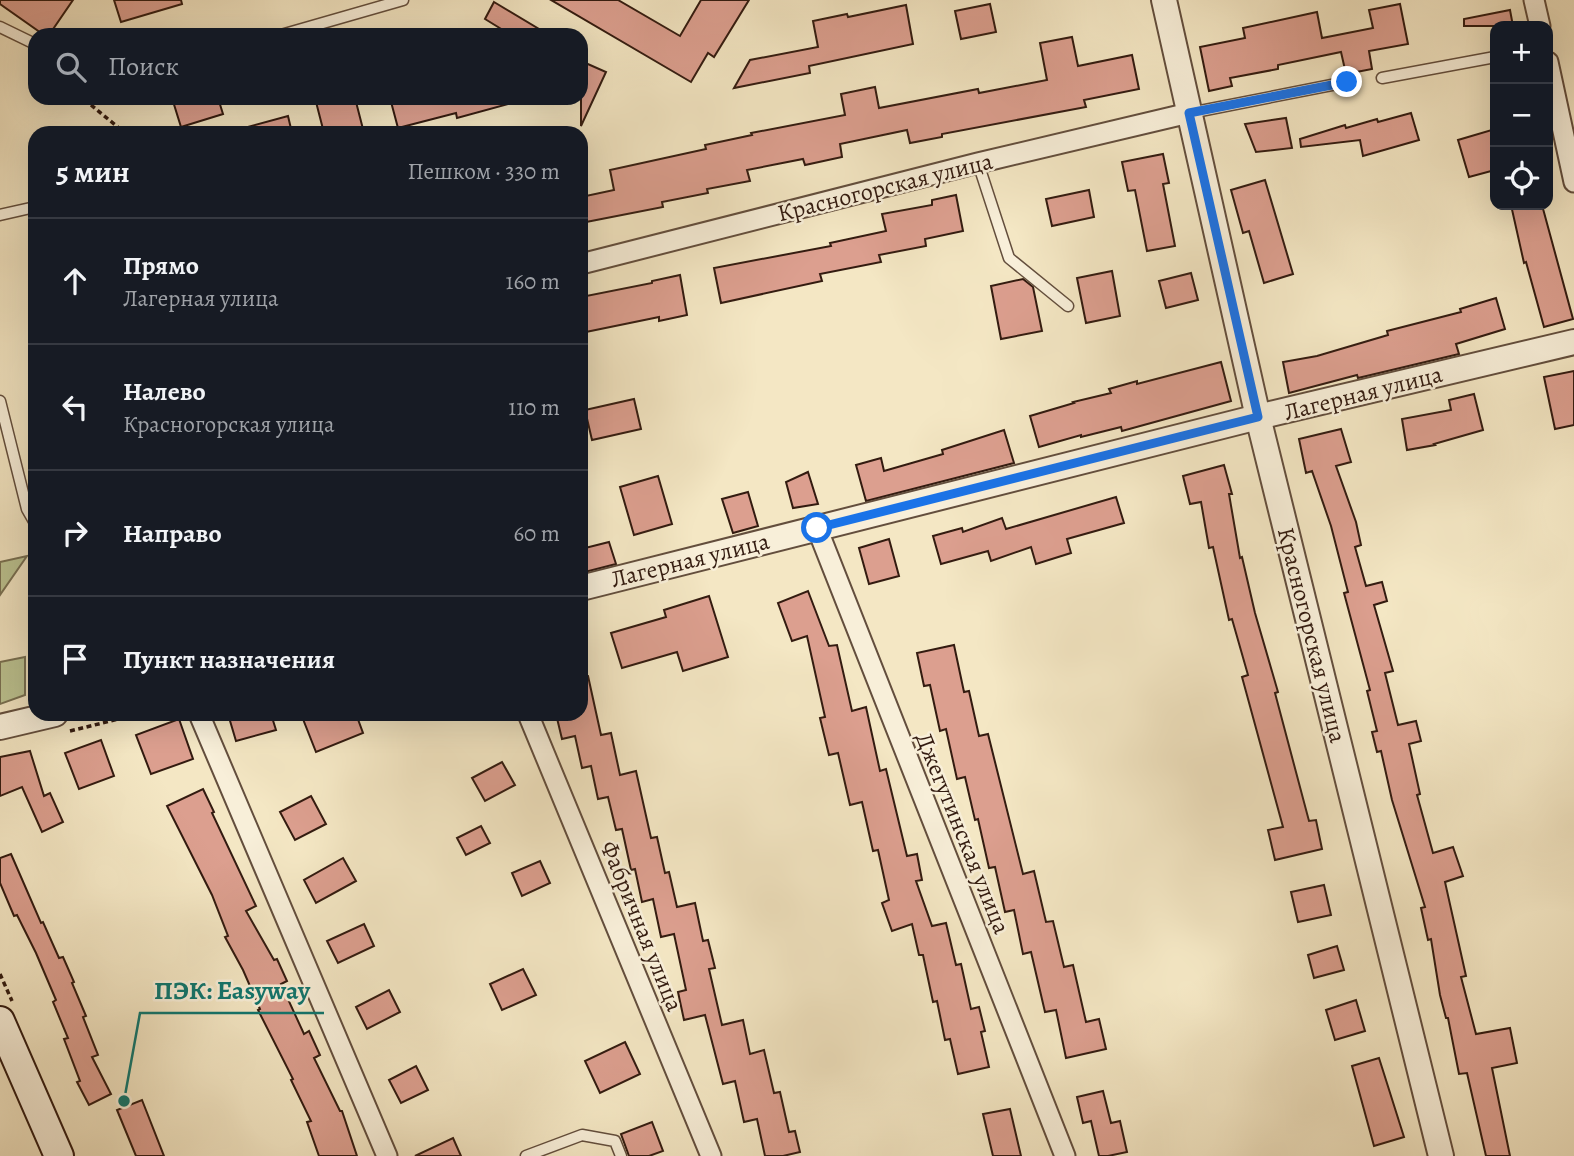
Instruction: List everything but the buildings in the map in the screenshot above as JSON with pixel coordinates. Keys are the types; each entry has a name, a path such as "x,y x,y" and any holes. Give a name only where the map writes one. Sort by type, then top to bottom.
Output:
{"main road":[{"path":"0,1021 59,1156"}],"street":[{"name":"Красногорская улица","path":"1164,0 1258,417 1441,1156"},
{"path":"1534,0 1539,21"},
{"path":"1553,84 1574,182"},
{"name":"Красногорская улица","path":"588,262 978,163 1189,113"},
{"name":"Лагерная улица","path":"588,586 1258,417 1574,342"},
{"name":"Джегутинская улица","path":"817,528 1065,1156"},
{"path":"0,727 28,720"},
{"path":"202,721 387,1156"},
{"name":"Фабричная улица","path":"531,721 711,1156"}],"lane":[{"path":"305,28 403,0"},
{"path":"0,27 28,41"},
{"path":"1382,78 1490,58"},
{"path":"1189,113 1347,82"},
{"path":"978,163 1009,258 1068,306"},
{"path":"0,215 28,209"},
{"path":"0,401 28,511"},
{"path":"526,1156 582,1135 615,1140 621,1156"}],"path":[{"path":"91,105 116,126"}],"green space":[{"path":"27,556 0,595 0,562"},
{"path":"25,657 25,695 0,704 0,662"}],"place":[{"name":"ПЭК: Easyway","path":"124,1101"}],"route":[{"path":"817,528 1258,417 1189,113 1347,82"}]}
